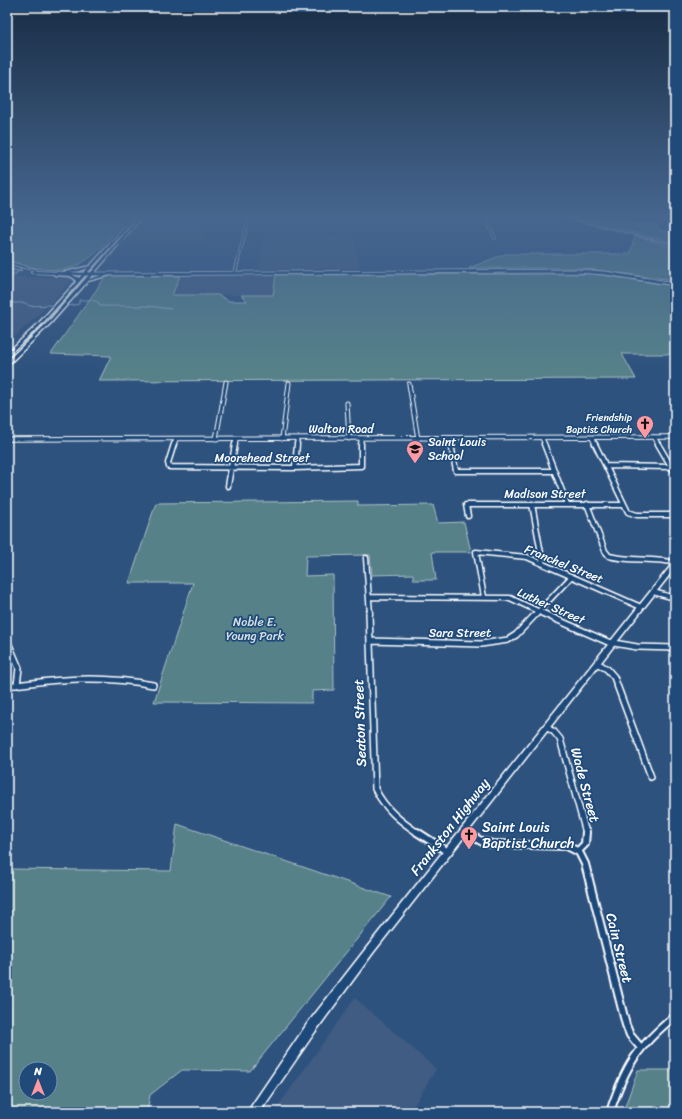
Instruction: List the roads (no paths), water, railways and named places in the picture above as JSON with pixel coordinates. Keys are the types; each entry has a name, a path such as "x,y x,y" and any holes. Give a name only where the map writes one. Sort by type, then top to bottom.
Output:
{"main road":[{"path":"67,272 85,268"},
{"path":"7,355 29,336 90,268"},
{"path":"7,363 49,323 98,268"},
{"path":"102,268 111,273"},
{"path":"85,273 576,270 675,283"},
{"path":"86,281 111,273"},
{"path":"55,274 74,276 77,278 78,282"},
{"path":"46,317 49,318 49,323"},
{"name":"Frankston Highway","path":"254,1112 297,1048 337,993 675,564"}],"street":[{"path":"19,268 55,274 85,273"},
{"path":"25,268 33,271 85,273"},
{"path":"216,439 226,382"},
{"path":"282,439 288,383"},
{"path":"409,384 418,439"},
{"path":"347,403 349,439"},
{"path":"654,437 675,473"},
{"name":"Walton Road","path":"7,439 418,439 675,437"},
{"path":"450,438 456,471 554,471"},
{"path":"542,438 567,504"},
{"path":"592,438 628,512 632,514 675,515"},
{"name":"Moorehead Street","path":"176,439 168,463 169,467 356,468 362,464 361,439"},
{"path":"228,486 236,439"},
{"path":"295,468 297,439"},
{"path":"606,466 672,467"},
{"path":"532,504 543,564"},
{"path":"587,504 605,551 609,556 620,558 656,559 675,564"},
{"name":"Madison Street","path":"468,516 466,505 624,505"},
{"name":"Franchel Street","path":"484,597 476,552 521,556 543,564 641,607"},
{"name":"Seaton Street","path":"366,558 369,597 374,784 376,793 392,814 448,852"},
{"name":"Sara Street","path":"370,641 496,643 508,640 516,636 571,577"},
{"path":"653,592 675,598"},
{"name":"Luther Street","path":"369,597 510,598 612,643 638,647 675,648"},
{"path":"7,640 19,668 17,685"},
{"path":"596,664 608,669 614,677 651,777"},
{"path":"7,686 81,678 125,680 153,685"},
{"name":"Wade Street","path":"546,727 554,732 560,739 586,834 587,841 585,846 578,851"},
{"path":"463,832 483,842 492,844 567,846 574,847 578,851"},
{"name":"Cain Street","path":"578,851 585,864 626,1025 630,1035 641,1048"},
{"path":"610,1112 627,1067 641,1048 658,1030 675,1016"}],"waterway":[{"path":"69,306 79,304 79,300 92,300 98,302 100,306 148,306 171,309"},
{"path":"7,303 26,303 29,306 51,305"}],"place":[{"name":"Friendship Baptist Church","path":"645,439"},
{"name":"Saint Louis School","path":"415,464"},
{"name":"Saint Louis Baptist Church","path":"469,850"}],"park label":[{"name":"Noble E. Young Park","path":"255,629"}]}
